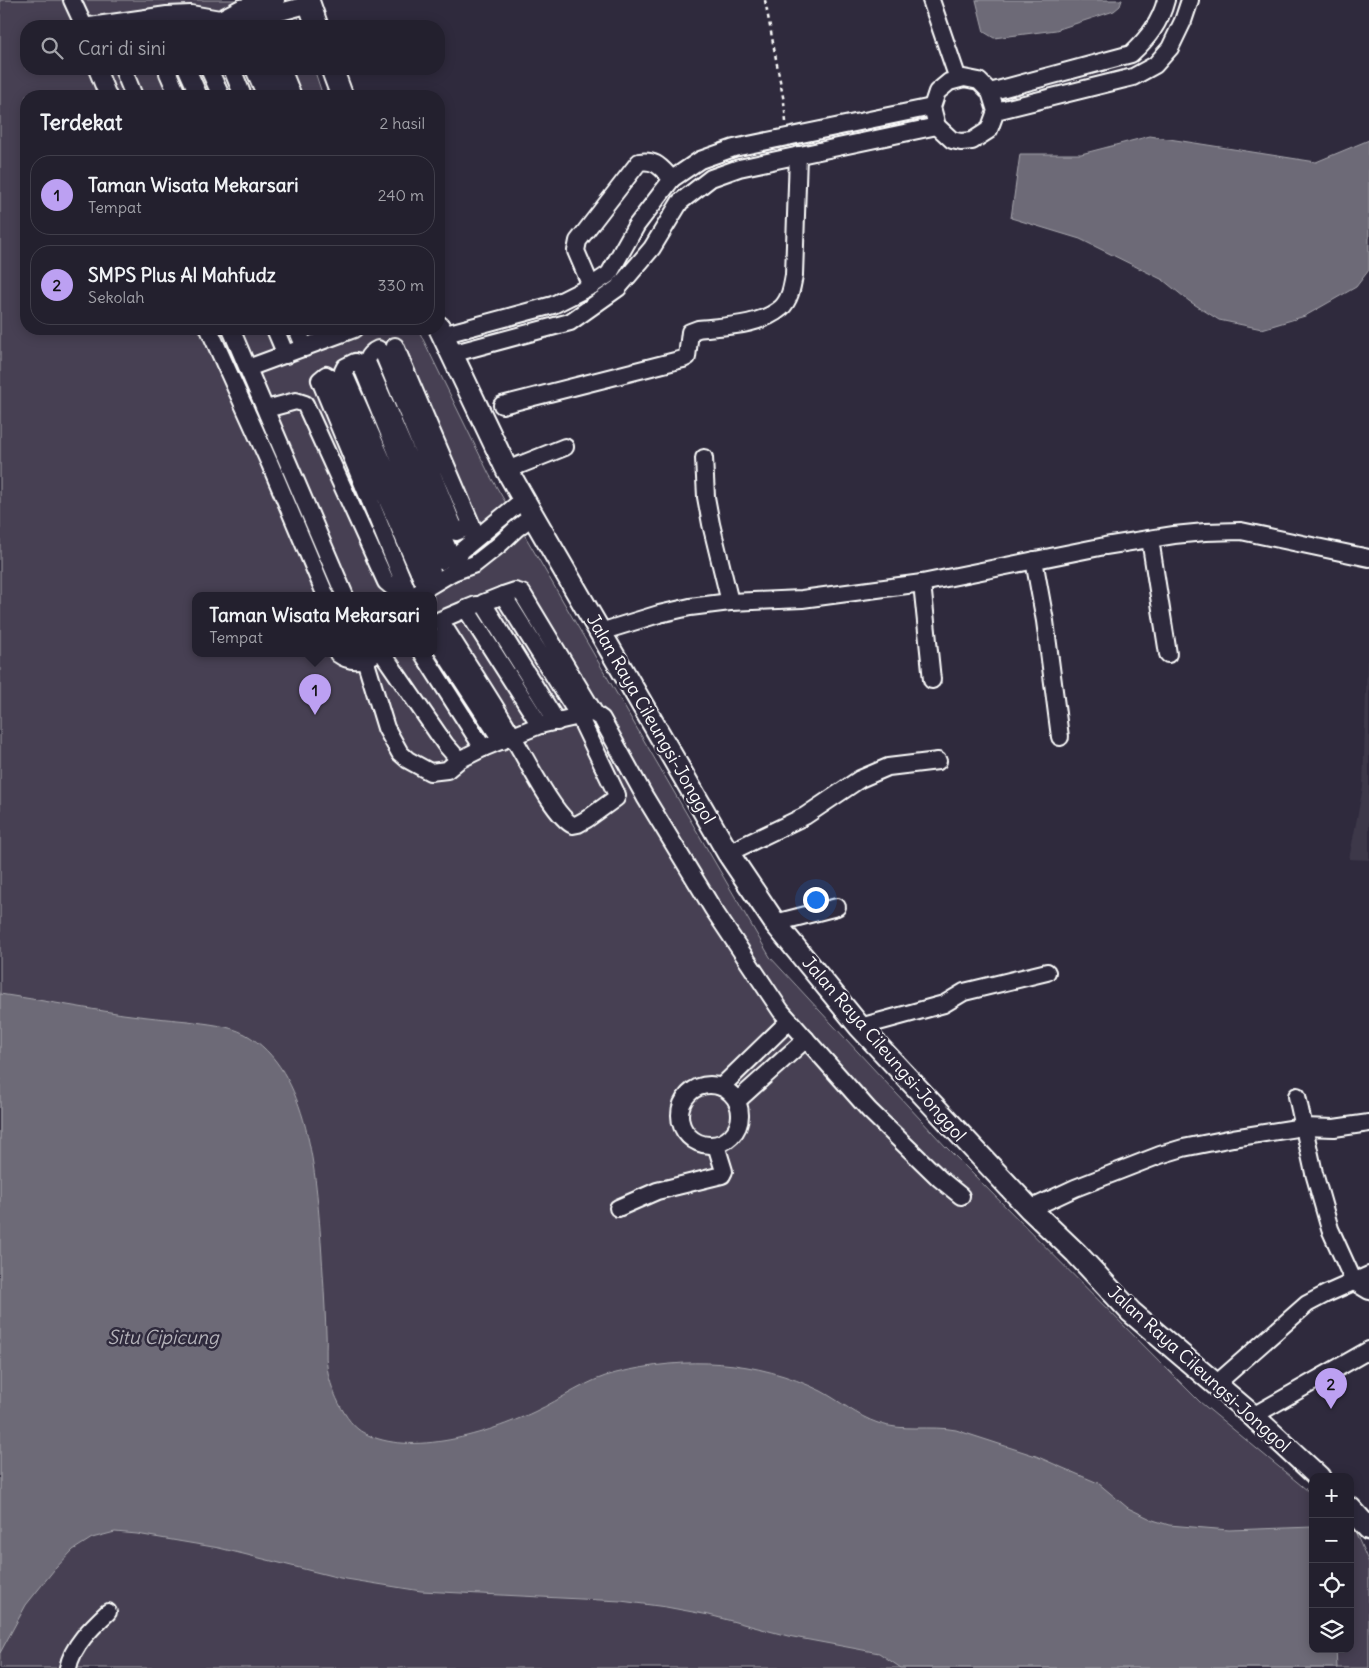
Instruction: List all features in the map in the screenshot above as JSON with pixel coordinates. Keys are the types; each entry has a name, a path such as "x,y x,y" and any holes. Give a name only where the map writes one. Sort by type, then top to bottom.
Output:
{"main road":[{"path":"309,2 315,20"},
{"path":"334,75 340,90"},
{"name":"Jalan Raya Cileungsi-Jonggol","path":"444,339 507,470 528,508 728,853 775,923 860,1027 1030,1210 1076,1253 1131,1312 1253,1416 1314,1473"},
{"path":"1354,1513 1369,1530"}],"street":[{"path":"72,0 81,20"},
{"path":"220,19 241,8 276,0"},
{"path":"931,0 958,79"},
{"path":"990,92 1131,54 1148,39 1162,15 1166,0"},
{"path":"996,111 1133,77 1155,65 1170,48 1183,21 1190,0"},
{"path":"250,20 309,2"},
{"path":"132,20 191,14 234,20"},
{"path":"99,75 106,90"},
{"path":"125,75 132,90"},
{"path":"169,75 175,90"},
{"path":"190,75 196,90"},
{"path":"212,75 219,90"},
{"path":"235,75 241,90"},
{"path":"257,75 263,90"},
{"path":"270,75 276,90"},
{"path":"284,75 291,90"},
{"path":"964,78 979,81 990,92 996,111 989,130 972,141 961,142 952,140 937,126 932,107 937,92 948,82 958,79 964,78"},
{"path":"444,339 553,305 591,286 609,274 636,226 672,179 700,160 734,148 932,107"},
{"path":"444,339 570,322 618,288 652,248 680,202 711,178 739,168 937,126"},
{"path":"502,405 687,357 690,332 698,329 758,320 781,308 791,292 794,275 798,155"},
{"path":"591,286 576,251 578,241 584,233 638,162 648,160 658,164 672,179"},
{"path":"212,335 270,464 324,592"},
{"path":"234,335 343,592"},
{"path":"278,335 286,355"},
{"path":"300,335 305,348"},
{"path":"248,368 305,348 321,335"},
{"path":"395,346 472,526 456,532 436,565 409,592"},
{"path":"436,565 367,362 368,357 378,349 383,353 456,532"},
{"path":"353,363 357,363 364,372 436,565 344,371 345,367 353,363"},
{"path":"409,592 320,383 324,375 330,376 334,380 436,565"},
{"path":"266,409 296,401 305,404 386,582 397,591 409,592 453,572 461,551 508,514 528,508"},
{"path":"507,470 565,447"},
{"path":"704,458 706,497 730,602"},
{"path":"600,632 658,614 690,607 730,602 802,599 857,590 922,583 1150,539 1204,532 1241,531 1369,558"},
{"path":"1150,539 1168,654"},
{"path":"1034,560 1045,621 1060,737"},
{"path":"922,583 932,680"},
{"path":"508,739 437,622 466,608 515,591 522,593 595,714 602,719 645,797 713,909 781,1011 869,1110 940,1179 961,1196"},
{"path":"437,641 566,820 573,824 578,824 616,798 617,795 579,716 503,595"},
{"path":"483,603 557,722"},
{"path":"466,608 540,725"},
{"path":"344,657 351,660 365,657"},
{"path":"370,657 386,728 400,752 408,760 430,772 447,770 459,760 483,748 540,725 595,714"},
{"path":"385,657 445,744 459,760"},
{"path":"425,657 483,748"},
{"path":"728,853 805,816 860,779 888,767 938,761"},
{"path":"775,923 837,907"},
{"path":"860,1027 944,1004 964,992 1046,972"},
{"path":"722,1087 790,1020"},
{"path":"737,1102 806,1039"},
{"path":"707,1085 722,1087 731,1093 737,1102 740,1114 738,1127 730,1138 716,1145 703,1144 689,1136 681,1123 680,1112 686,1098 697,1088 707,1085"},
{"path":"1297,1096 1303,1127 1330,1229 1354,1282 1369,1290"},
{"path":"1030,1210 1074,1188 1183,1148 1303,1127 1334,1128 1369,1122"},
{"path":"618,1208 657,1191 722,1176 724,1171 716,1145"},
{"path":"1215,1385 1307,1304 1369,1275"},
{"path":"1253,1416 1369,1350"},
{"path":"68,1668 78,1645 108,1612"}],"path":[{"path":"766,0 788,136"}],"shaded area":[{"path":"0,0 293,0 299,20 20,20 20,75 316,75 321,90 20,90 20,335 421,335 489,474 770,957 946,1147 1200,1402 1309,1492 1309,1653 1354,1653 1354,1529 1369,1563 1369,1668 0,1668"},
{"path":"1367,660 1369,661 1369,860 1349,859 1363,787"}],"water":[{"path":"976,0 1122,0 1120,6 1114,11 1056,30 994,38 984,32"},
{"path":"1150,136 1316,162 1369,140 1369,270 1356,287 1305,316 1262,329 1219,320 1189,301 1163,280 1080,239 1011,218 1020,154 1081,154"},
{"name":"Situ Cipicung","path":"0,994 123,1014 225,1027 245,1034 267,1051 284,1073 296,1098 306,1127 312,1157 321,1242 328,1374 344,1413 350,1422 364,1433 383,1440 404,1443 450,1440 495,1428 516,1420 605,1376 668,1364 720,1364 771,1372 821,1391 870,1420 887,1426 956,1430 1036,1456 1098,1483 1128,1508 1153,1520 1169,1525 1229,1530 1309,1527 1309,1653 1336,1653 1337,1668 901,1668 879,1653 788,1636 709,1615 666,1607 621,1601 421,1591 340,1578 219,1548 115,1532 92,1538 73,1550 26,1605 0,1653"}],"place":[{"name":"Taman Wisata Mekarsari","path":"315,715"},
{"name":"SMPS Plus Al Mahfudz","path":"1331,1409"}]}
